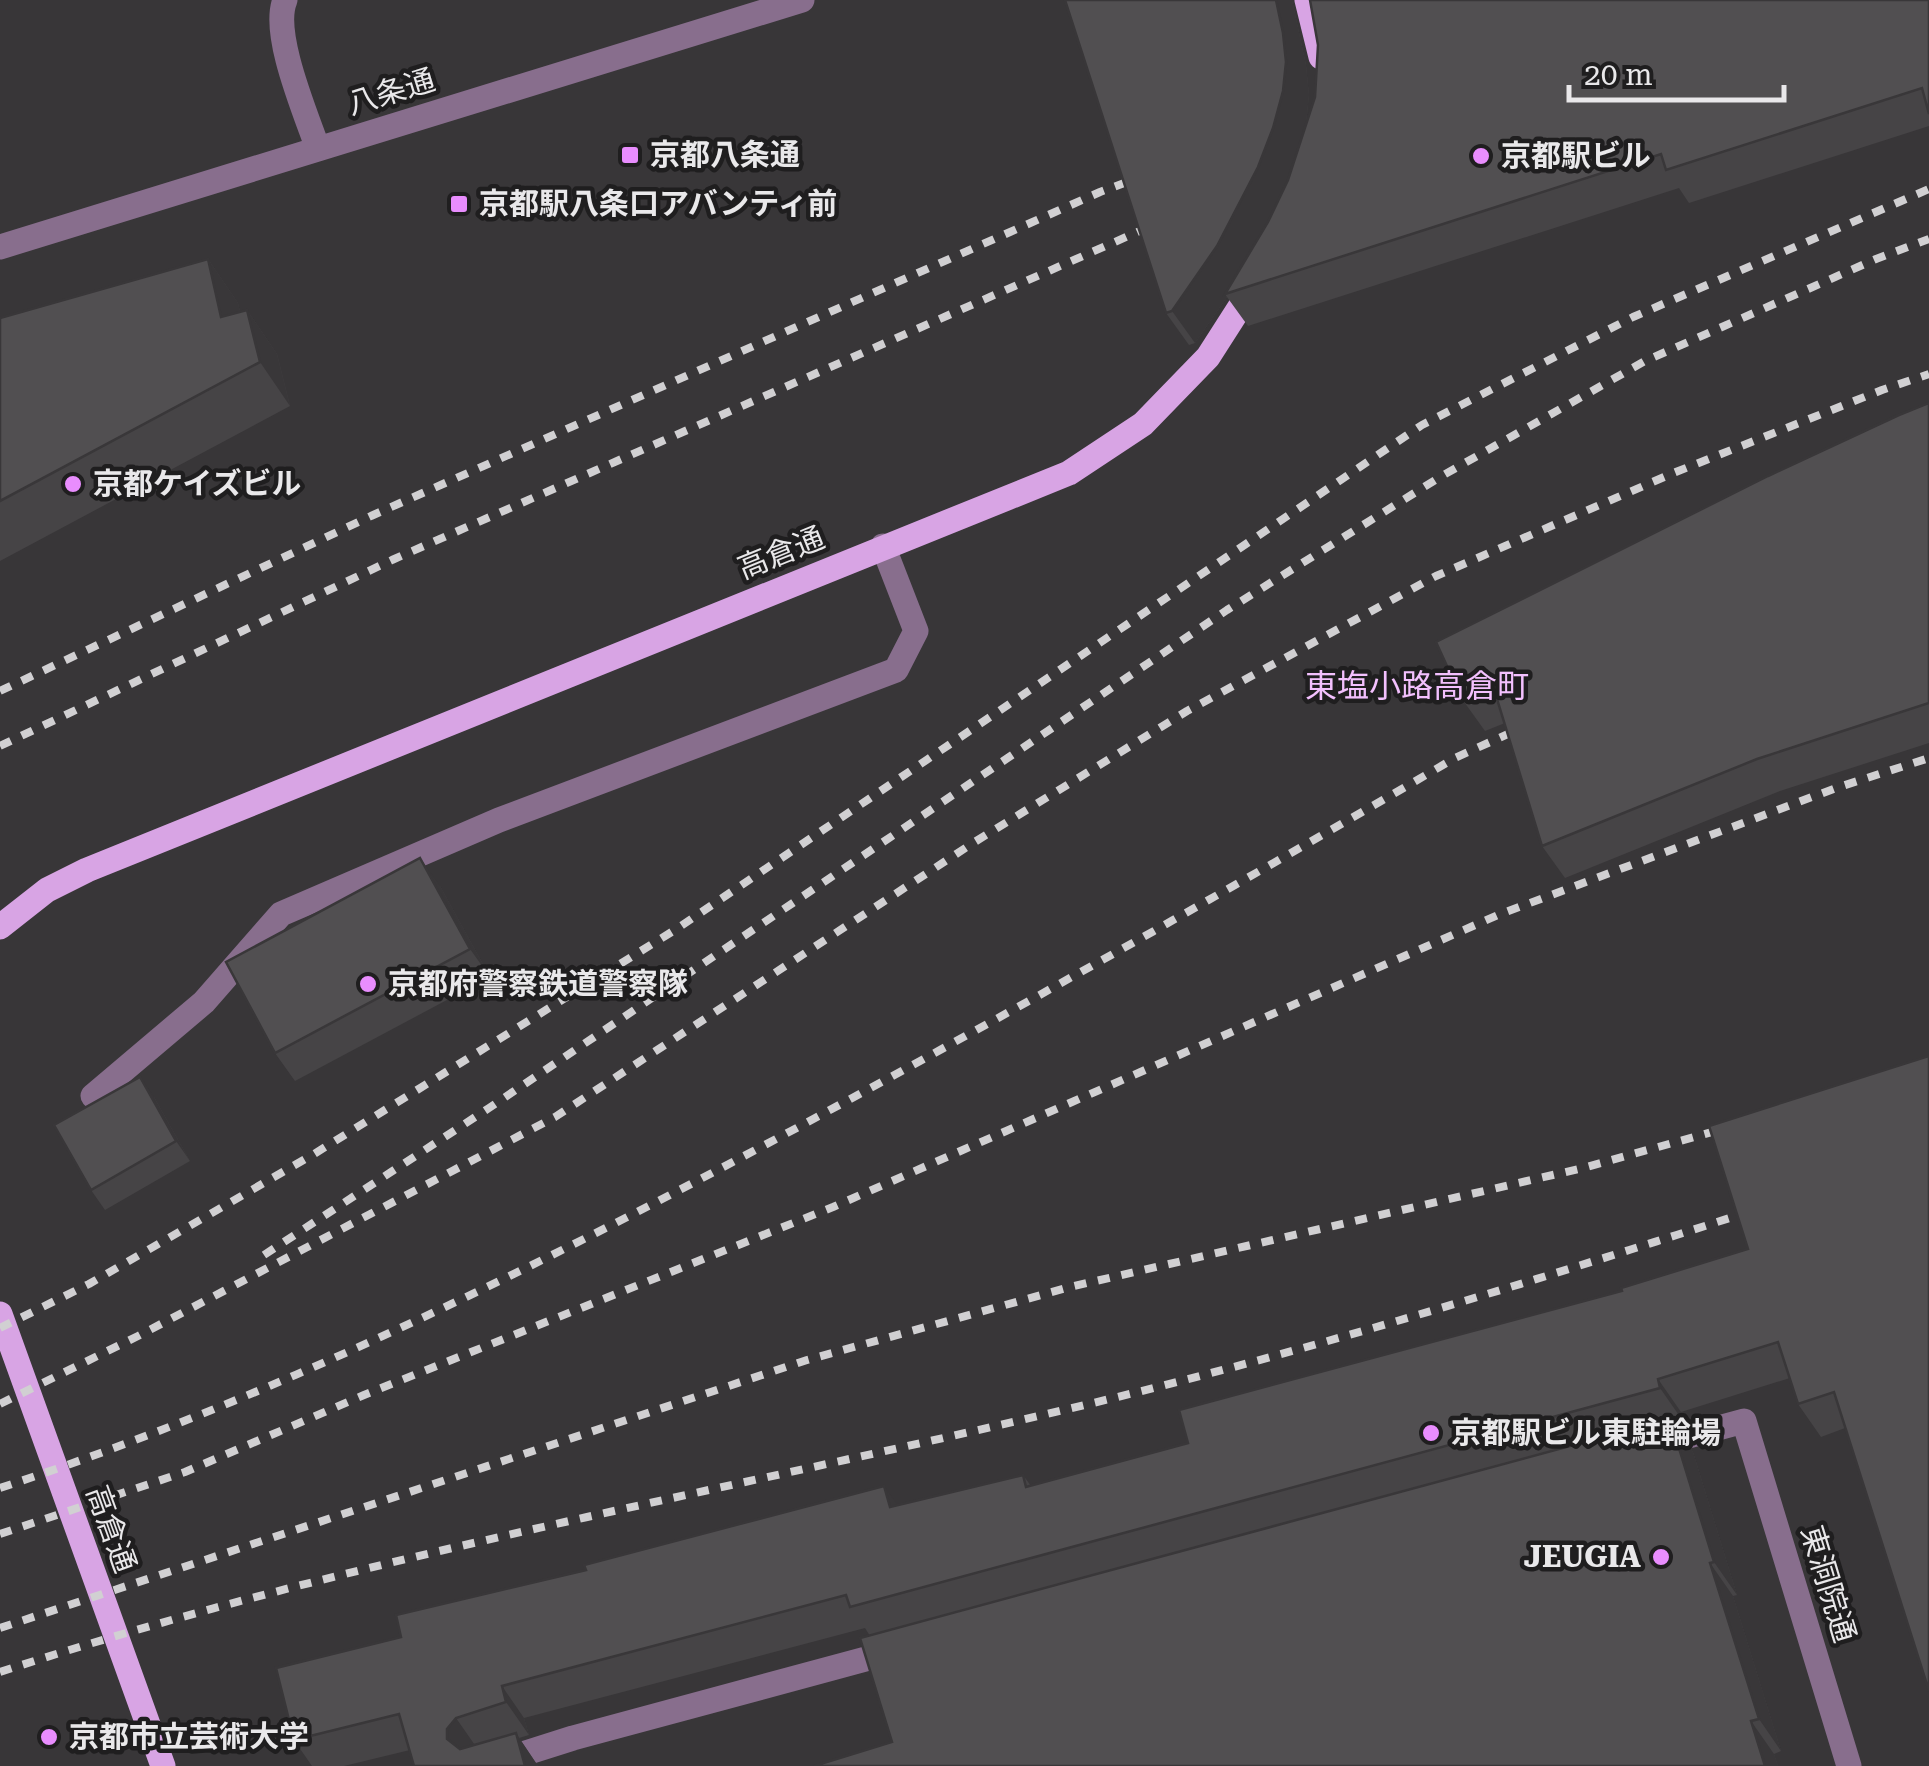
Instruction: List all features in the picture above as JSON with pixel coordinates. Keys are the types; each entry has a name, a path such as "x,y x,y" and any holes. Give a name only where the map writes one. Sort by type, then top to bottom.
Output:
{"main road":[{"path":"1306,0 1324,75"},
{"name":"高倉通","path":"0,927 47,890 87,870 1068,474 1143,424 1208,357 1266,267"},
{"name":"高倉通","path":"0,1314 163,1766"}],"street":[{"path":"285,0 280,10 288,62 318,149"},
{"name":"八条通","path":"0,247 802,0"},
{"path":"92,1096 204,1002 281,914 499,820 896,670 916,631 883,546"},
{"name":"東洞院通","path":"1629,1452 1744,1421 1849,1766"},
{"path":"486,1766 573,1738 918,1644"}],"building":[{"path":"1065,0 1276,0 1286,62 1273,128 1258,167 1217,246 1172,311 1166,313"},
{"path":"1310,0 1929,0 1929,114 1922,88 1666,170 1661,154 1225,294 1288,180 1315,97 1318,45"},
{"path":"208,259 221,317 247,310 260,362 0,501 0,318"},
{"path":"1929,403 1929,703 1757,759 1542,846 1493,686 1462,699 1436,642 1768,476"},
{"name":"京都府警察鉄道警察隊","path":"420,858 470,949 275,1053 226,962"},
{"path":"1929,1056 1929,1691 1834,1392 1798,1404 1778,1342 1658,1379 1660,1388 850,1607 846,1595 502,1686 506,1702 456,1718 447,1729 447,1739 460,1749 516,1733 525,1766 414,1766 399,1714 294,1740 276,1668 401,1637 396,1615 586,1570 584,1565 884,1486 890,1507 1023,1475 1026,1487 1188,1443 1179,1410 1622,1291 1621,1288 1748,1249 1709,1126"},
{"path":"140,1077 176,1141 91,1190 54,1125"},
{"path":"1670,1419 1759,1719 1751,1721 1765,1766 814,1766 892,1742 860,1638"}],"railway":[{"path":"0,691 371,516 1100,192 1151,173"},
{"path":"0,1328 89,1284 314,1154 678,928 1422,425 1633,317 1929,189"},
{"path":"0,746 392,560 1167,219"},
{"path":"264,1255 489,1108 1227,610 1440,477 1645,361 1929,239"},
{"path":"0,1404 555,1117 973,843 1187,711 1436,576 1671,474 1929,374"},
{"path":"0,1488 103,1452 304,1371 598,1232 958,1040 1455,758 1532,723"},
{"path":"0,1534 185,1472 364,1395 833,1207 1498,915 1836,788 1929,758"},
{"path":"0,1628 807,1360 1070,1287 1583,1168 1737,1125"},
{"path":"0,1672 131,1631 397,1561 1068,1409 1244,1364 1505,1289 1764,1207"}],"place":[{"name":"京都八条通","path":"630,155"},
{"name":"京都駅ビル","path":"1481,156"},
{"name":"京都駅八条口アバンティ前","path":"459,204"},
{"name":"京都ケイズビル","path":"73,484"},
{"name":"京都府警察鉄道警察隊","path":"368,984"},
{"name":"京都駅ビル東駐輪場","path":"1431,1433"},
{"name":"JEUGIA","path":"1661,1557"},
{"name":"京都市立芸術大学","path":"49,1737"}],"district":[{"name":"東塩小路高倉町","path":"1417,686"}]}
